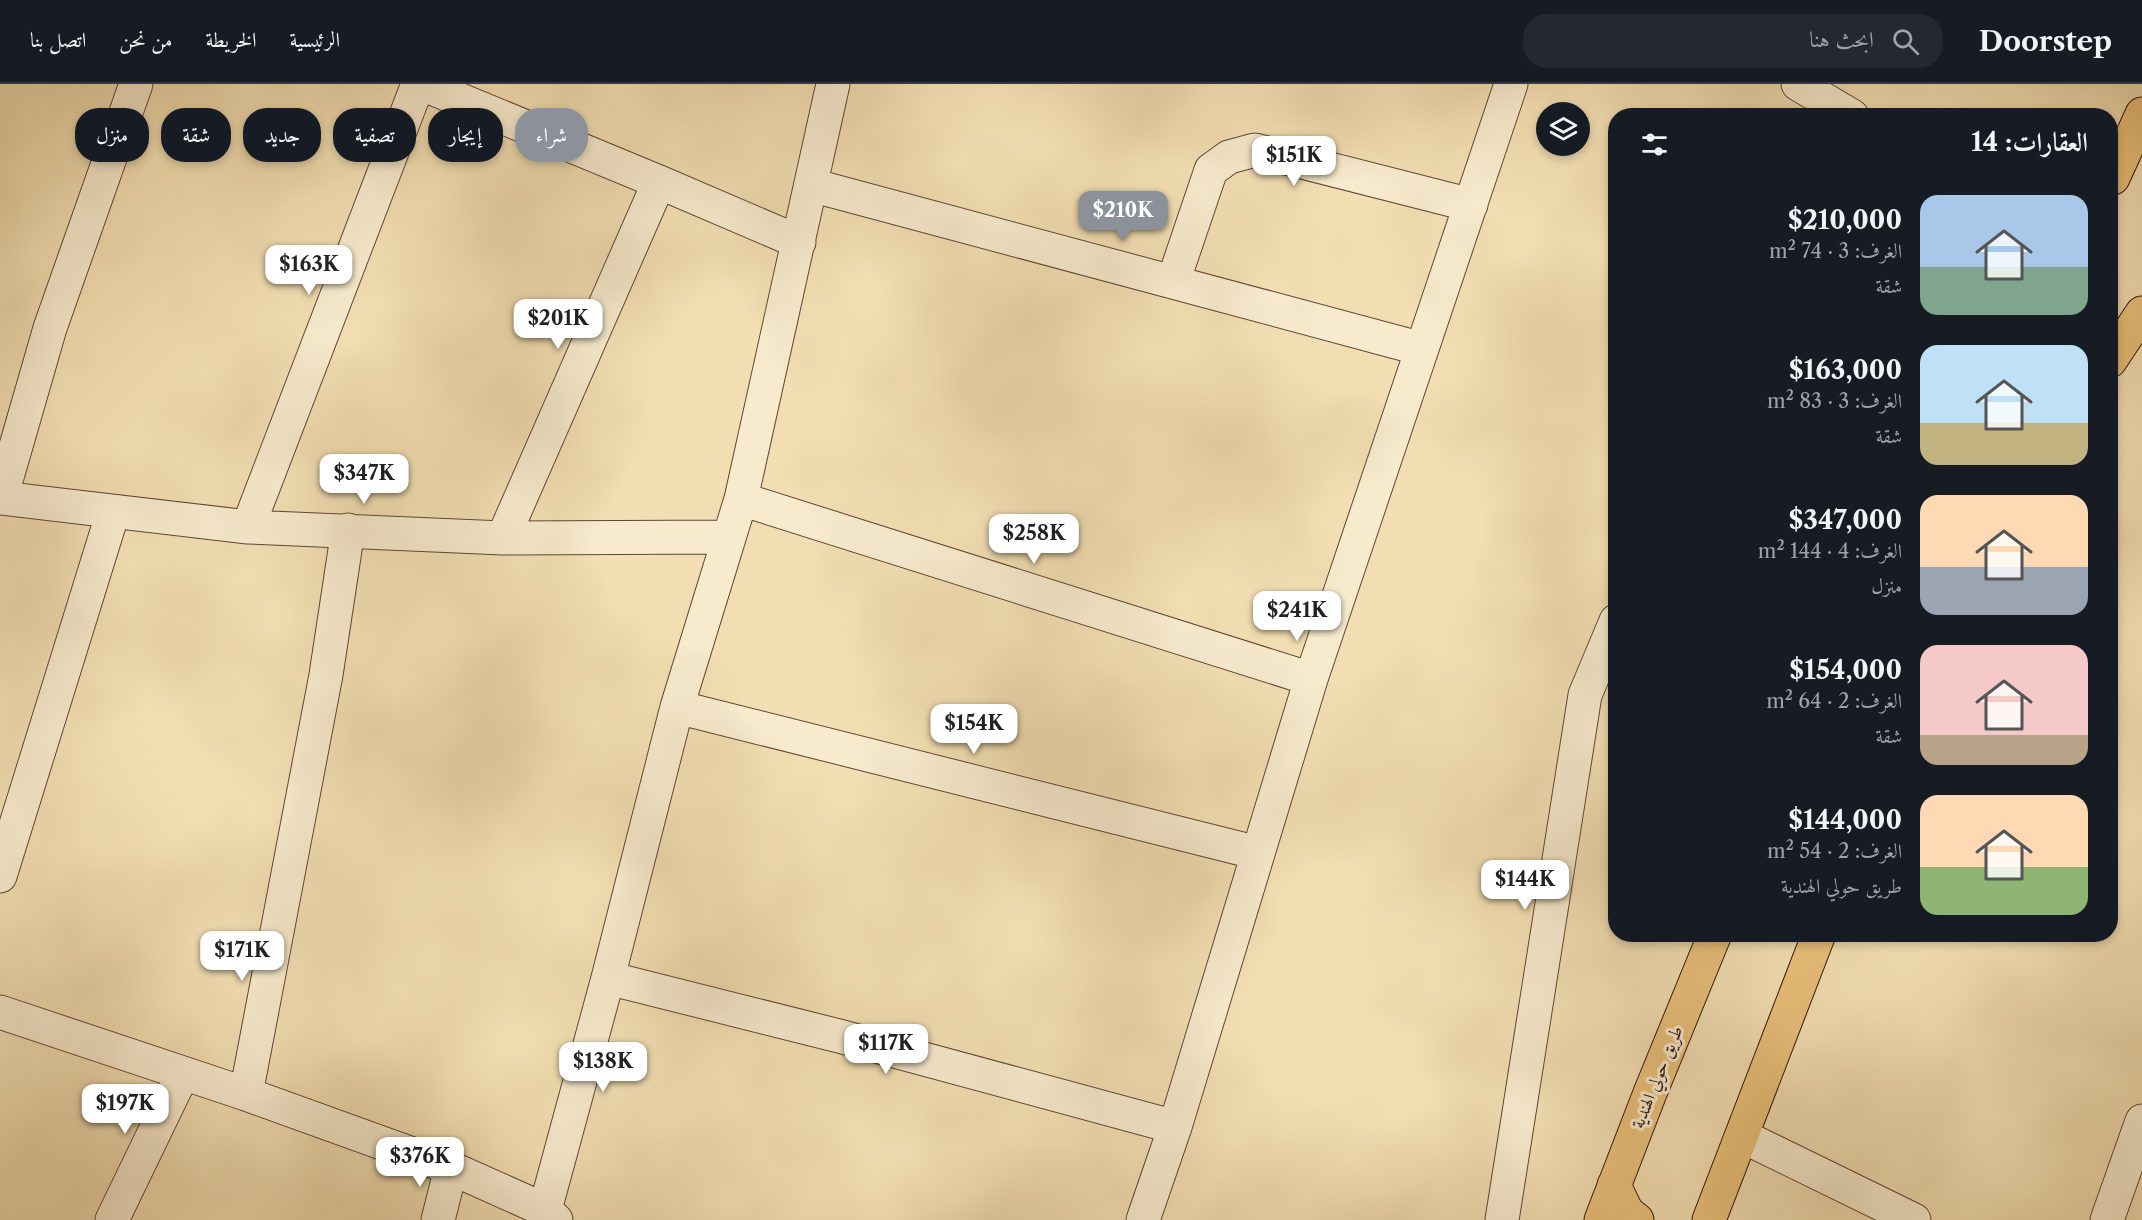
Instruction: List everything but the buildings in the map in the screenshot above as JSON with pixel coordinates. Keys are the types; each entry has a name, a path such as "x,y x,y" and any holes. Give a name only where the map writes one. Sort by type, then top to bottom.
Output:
{"highway":[{"path":"2118,167 2142,114"},
{"path":"2118,172 2142,138"},
{"path":"2118,349 2142,314"},
{"name":"طريق حولي الهندية","path":"1601,1220 1712,942"},
{"path":"1709,1220 1817,942"},
{"path":"1614,1185 1627,1212 1637,1220"}],"street":[{"path":"136,84 50,328 0,498 248,527 503,538 729,537"},
{"path":"248,527 420,84 799,242"},
{"path":"0,1012 183,1072 451,1168 550,1215 677,707 741,500 833,84"},
{"path":"1143,1220 1175,1128 1311,679 1511,84"},
{"path":"1798,84 1832,108"},
{"path":"1173,282 1211,170 1229,157 1255,150 1471,205"},
{"path":"503,538 659,182"},
{"path":"811,185 1422,349"},
{"path":"741,500 1311,679"},
{"path":"0,876 113,512"},
{"path":"246,1094 326,675 348,530"},
{"path":"1502,1220 1585,695 1608,640"},
{"path":"677,707 1258,853"},
{"path":"608,978 839,1036 1175,1128"},
{"path":"112,1220 183,1072"},
{"path":"2108,1220 2142,1121"},
{"path":"1742,1136 1914,1220"},
{"path":"438,1220 451,1168"}]}
